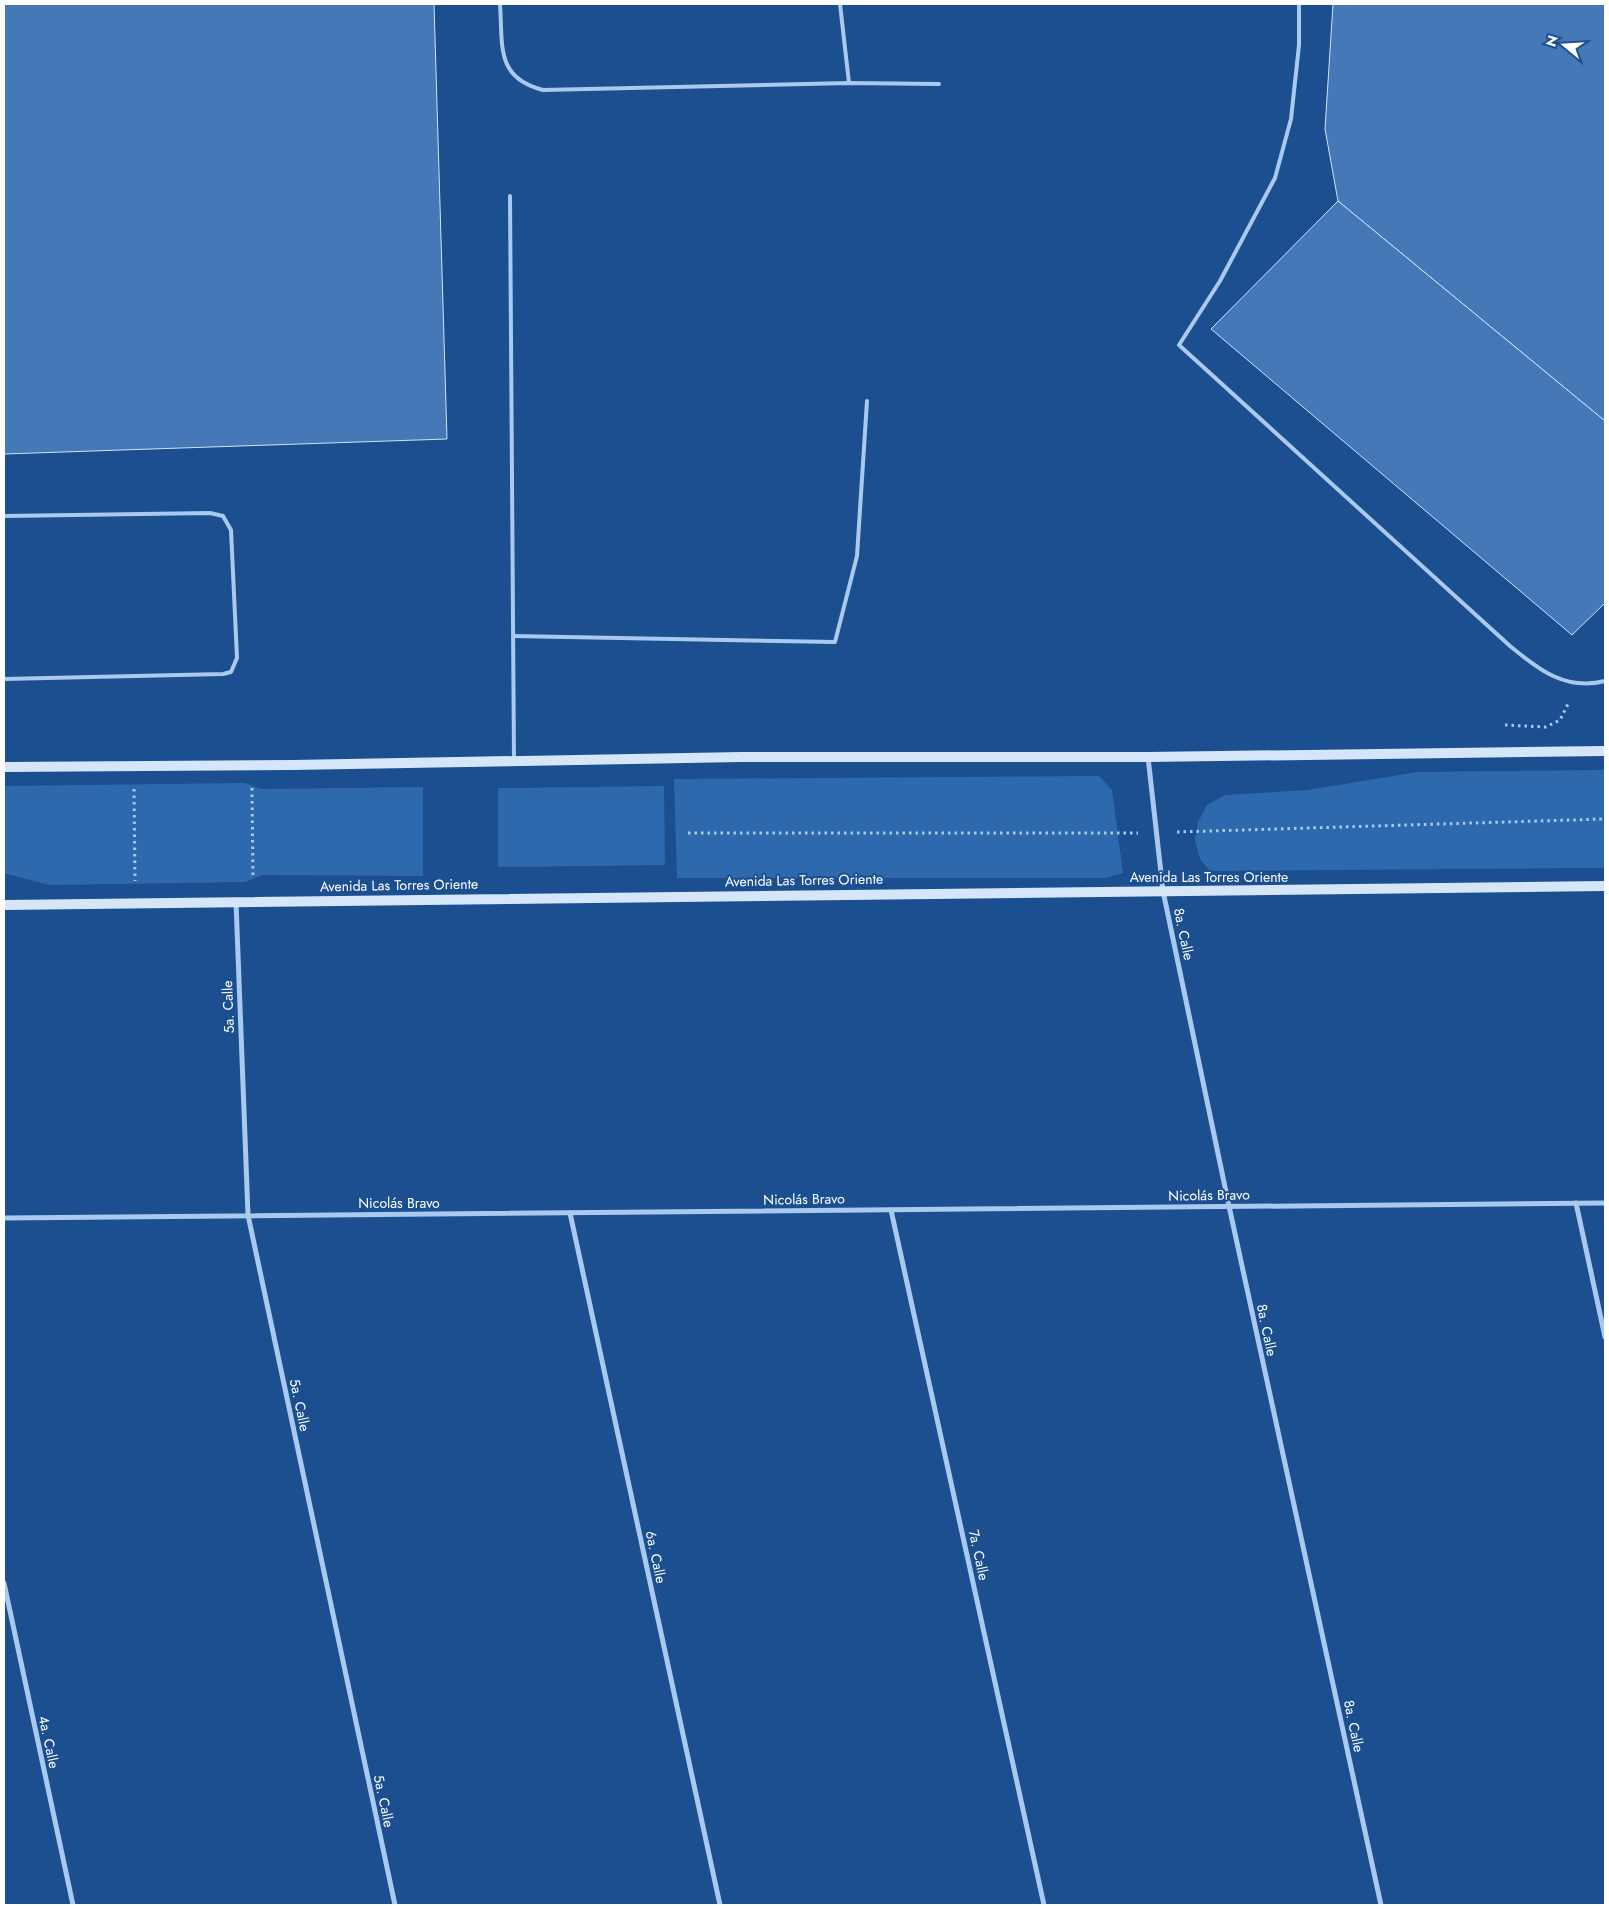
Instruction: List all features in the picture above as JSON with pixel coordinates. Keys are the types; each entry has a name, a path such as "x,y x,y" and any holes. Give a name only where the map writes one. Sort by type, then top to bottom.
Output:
{"street":[{"path":"4,767 742,757 1148,757 1605,751"},
{"name":"8a. Calle","path":"1148,757 1163,891 1229,1206 1381,1905"},
{"name":"Avenida Las Torres Oriente","path":"4,905 1605,886"},
{"name":"5a. Calle","path":"236,902 248,1215 395,1905"},
{"path":"1576,1203 1605,1337"},
{"name":"Nicolás Bravo","path":"4,1218 1605,1203"},
{"name":"7a. Calle","path":"891,1210 1044,1905"},
{"name":"6a. Calle","path":"570,1213 720,1905"},
{"name":"4a. Calle","path":"4,1583 73,1905"}],"lane":[{"path":"500,4 504,55 509,69 517,80 544,90 849,83 939,84"},
{"path":"840,4 849,83"},
{"path":"1299,4 1299,44 1291,119 1275,178 1220,281 1179,344 1538,670 1553,678 1572,683 1590,684 1605,681"},
{"path":"510,196 514,761"},
{"path":"513,636 834,642 857,556 867,401"},
{"path":"4,516 218,513 228,522 231,530 232,590 237,658 231,672 223,674 4,679"}],"path":[{"path":"1505,725 1546,727 1560,720 1568,703 1572,683"},
{"path":"252,765 253,902"},
{"path":"134,766 135,904"}],"shaded area":[{"path":"1605,770 1605,867 1601,868 1210,871 1200,859 1195,840 1198,822 1207,805 1225,795 1308,790 1418,772"},
{"path":"1099,776 1112,790 1123,873 1106,878 677,878 674,779"},
{"path":"245,783 261,789 423,787 423,876 263,875 245,882 49,885 4,873 4,786"},
{"path":"664,786 665,865 498,867 498,788"}],"building":[{"path":"4,4 434,4 447,439 4,454"},
{"path":"1333,4 1605,4 1605,421 1338,201 1325,129"},
{"path":"1338,201 1605,421 1605,603 1572,635 1211,329"}]}
